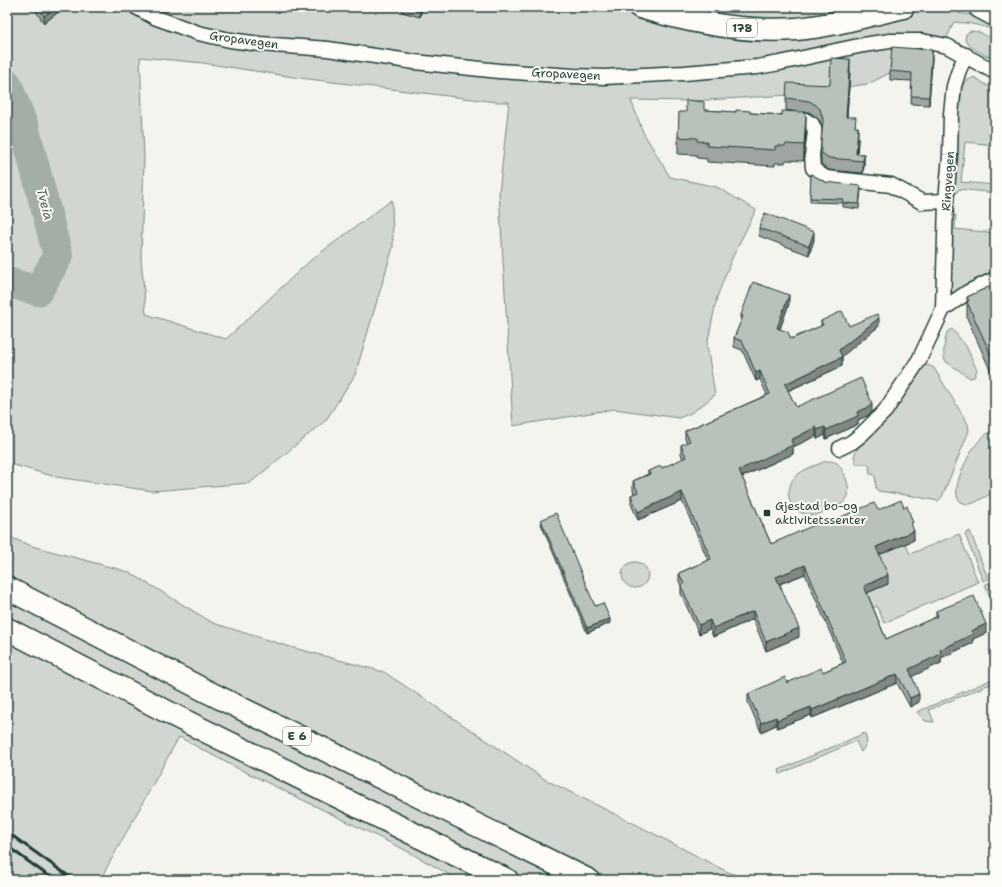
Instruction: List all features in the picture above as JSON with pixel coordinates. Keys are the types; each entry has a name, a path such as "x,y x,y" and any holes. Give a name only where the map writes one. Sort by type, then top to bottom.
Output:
{"main road":[{"name":"178","path":"640,7 691,14 719,25 764,30 796,29 822,25 903,7"},
{"name":"178","path":"846,20 864,7"},
{"path":"980,7 995,15"},
{"name":"E 6","path":"7,588 215,695 588,880"},
{"path":"7,630 183,720 507,880"}],"street":[{"name":"Gropavegen","path":"136,7 154,17 198,33 230,40 328,50 415,62 499,71 604,77 684,73 757,67 890,41 922,41 947,46 995,72"},
{"name":"Ringvegen","path":"840,448 852,442 862,434 885,411 919,360 943,309 946,201 950,155 951,114 954,86 966,55"},
{"path":"774,119 805,120 812,124 815,131 812,155 813,168 826,178 891,185 922,202 946,201"},
{"path":"943,309 968,292 995,279"}],"shaded area":[{"path":"7,7 960,7 958,13 972,15 995,23 995,31 985,27 954,22 943,46 868,84 790,95 691,101 631,100 643,132 670,177 717,187 756,210 732,258 717,297 707,345 715,395 693,412 679,418 614,409 513,426 499,193 509,102 497,102 300,78 203,63 140,57 144,158 141,258 146,314 226,339 312,259 392,200 393,247 355,375 326,420 250,483 152,491 56,477 7,463"},
{"path":"970,31 979,32 995,40 995,59 978,51 967,43 965,40 966,34"},
{"path":"974,77 988,86 995,88 995,145 965,142 961,182 995,185 995,193 959,189 955,195 958,109 962,86 965,82"},
{"path":"956,215 955,229 995,233 995,271 963,286 955,292 946,294 949,219"},
{"path":"952,329 966,346 977,370 974,377 970,378 945,361 945,339 947,332"},
{"path":"924,365 934,368 968,424 969,431 942,497 938,501 878,491 876,488 875,475 870,474 869,464 856,464 854,456 858,447 893,410"},
{"path":"995,429 995,492 973,503 965,503 959,500 957,493 960,474 974,447 984,436"},
{"path":"826,461 837,463 843,471 849,490 847,498 838,506 814,516 799,512 792,506 789,497 792,481 802,471"},
{"path":"970,531 988,579 983,581 965,534"},
{"path":"959,534 978,582 884,623 877,606 870,609 848,568 905,543 910,554"},
{"path":"7,536 32,546 129,572 213,623 287,646 384,672 546,780 746,880 459,880 405,850 229,764 179,737 100,880 7,880"},
{"path":"635,562 644,566 648,575 644,584 635,588 626,584 622,575 626,566"},
{"path":"990,583 995,595 995,611 985,584"},
{"path":"995,678 995,682 929,710 934,722 925,721 917,712"},
{"path":"865,733 867,743 861,752 856,741 780,774 779,770"}],"building":[{"path":"38,7 56,7 44,16"},
{"path":"892,47 932,50 929,97 911,96 912,73 890,71"},
{"path":"831,58 850,59 846,117 856,117 855,127 858,127 856,154 864,154 863,161 829,158 823,154 821,152 821,143 823,120 820,109 809,101 786,98 787,83 830,85"},
{"path":"686,100 704,102 704,110 736,112 736,110 750,111 750,113 782,115 782,111 803,112 806,116 804,145 786,144 785,146 775,146 775,150 707,146 707,142 697,141 697,138 678,137 679,112 686,112"},
{"path":"811,174 825,182 861,186 859,204 843,203 843,199 810,198"},
{"path":"765,213 814,232 809,246 759,228"},
{"path":"753,282 789,295 777,328 788,332 791,339 823,325 821,321 842,311 849,326 877,314 879,318 839,350 842,357 785,384 796,407 861,378 872,403 869,407 857,412 858,416 826,430 825,427 817,430 816,427 791,440 793,445 739,470 771,544 828,519 829,522 874,503 878,510 901,500 904,508 907,506 914,531 876,547 888,575 864,586 886,639 938,616 936,611 974,596 986,624 971,631 973,634 940,650 941,654 909,669 919,694 910,698 897,674 812,710 811,707 777,720 776,717 761,723 748,694 785,677 787,683 821,668 823,672 846,662 805,565 776,577 799,628 766,642 753,611 713,628 710,620 699,625 681,586 684,584 679,573 711,559 682,492 638,512 631,495 638,492 633,481 650,474 648,471 661,466 662,468 686,457 681,445 690,441 685,431 770,394 760,371 756,373 742,341 734,338 743,316 741,315"},
{"path":"995,284 995,364 967,302 969,301 967,297"},
{"path":"556,513 595,606 603,603 610,619 587,628 541,520"}],"waterway":[{"name":"Tveia","path":"7,84 25,130 58,256 38,291 7,282"}],"railway":[{"path":"7,832 74,880"},
{"path":"7,846 54,880"}],"place":[{"name":"Gjestad bo-og aktivitetssenter","path":"767,513"}]}
